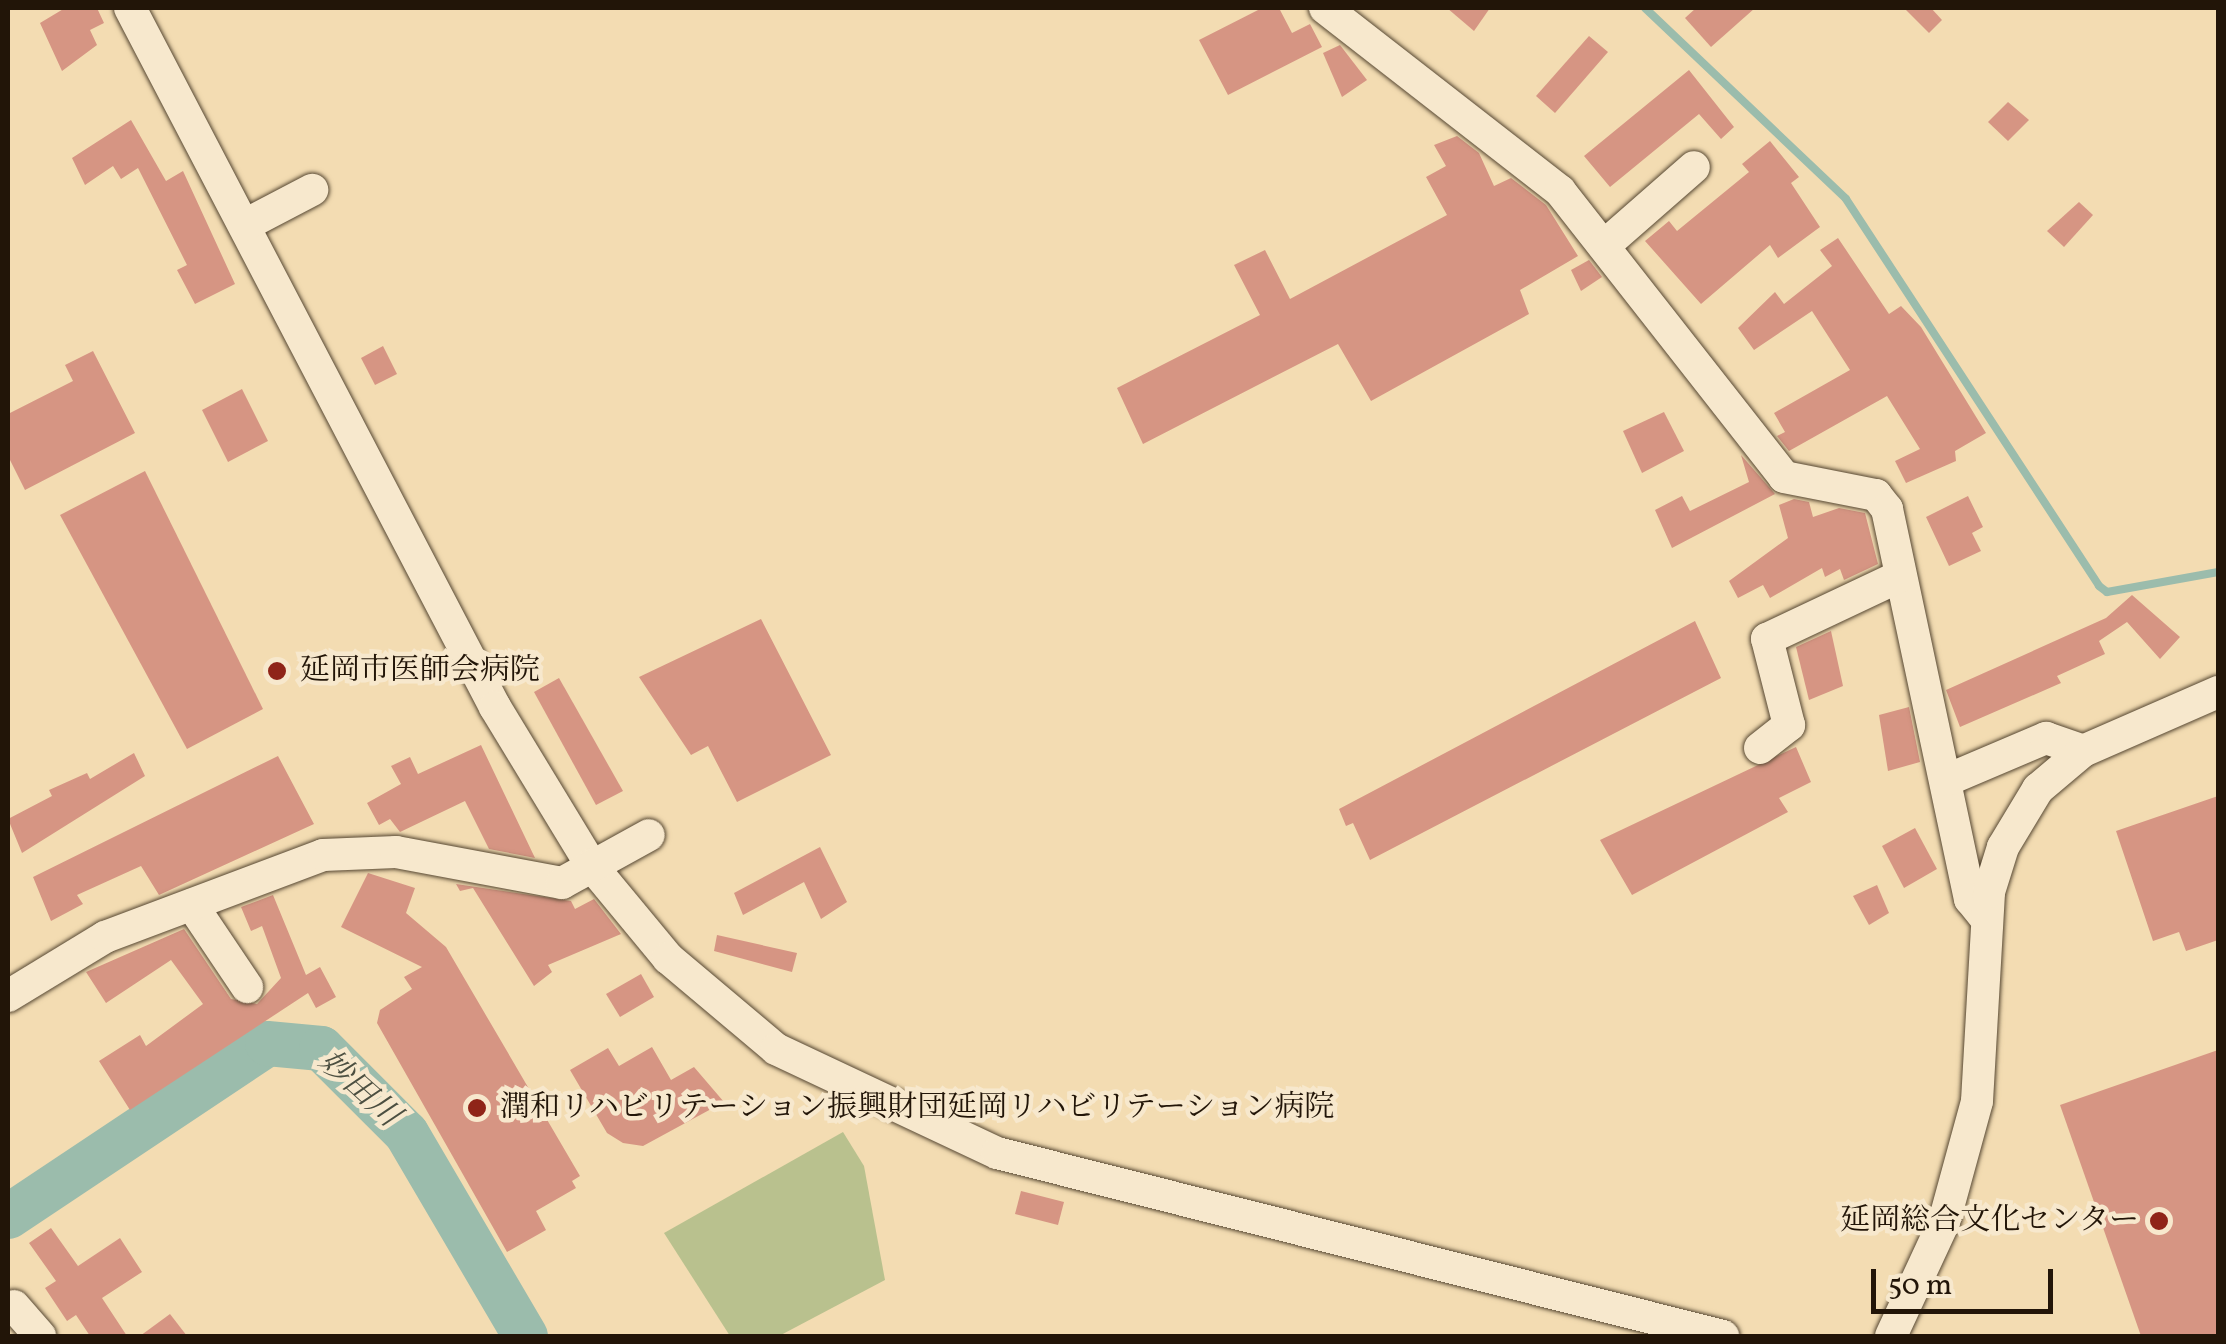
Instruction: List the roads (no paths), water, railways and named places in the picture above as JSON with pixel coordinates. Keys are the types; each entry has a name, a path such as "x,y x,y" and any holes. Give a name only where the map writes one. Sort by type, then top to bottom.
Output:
{"street":[{"path":"130,8 495,707 591,866 668,958 776,1049 980,1146 1723,1336"},
{"path":"1325,8 1503,142 1605,245 1784,477 1876,496 1887,509 1927,722 1947,780 1970,899 1986,919"},
{"path":"1605,245 1694,168"},
{"path":"244,226 312,190"},
{"path":"1760,748 1789,725 1767,639 1900,576"},
{"path":"1891,1336 1944,1222 1977,1101 1986,919 2003,848 2021,813 2083,750 2215,704"},
{"path":"1947,780 2046,738 2083,750"},
{"path":"8,996 106,936 351,850 562,882 649,835"},
{"path":"192,905 247,986"},
{"path":"14,1306 40,1336"}],"waterway":[{"path":"1645,8 1846,199 2099,586 2107,592 2218,572"},
{"name":"妙田川","path":"8,1216 267,1043 321,1048 406,1133 525,1336"}],"place":[{"name":"延岡市医師会病院","path":"277,671"},
{"name":"潤和リハビリテーション振興財団延岡リハビリテーション病院","path":"477,1108"},
{"name":"延岡総合文化センター","path":"2159,1221"}]}
